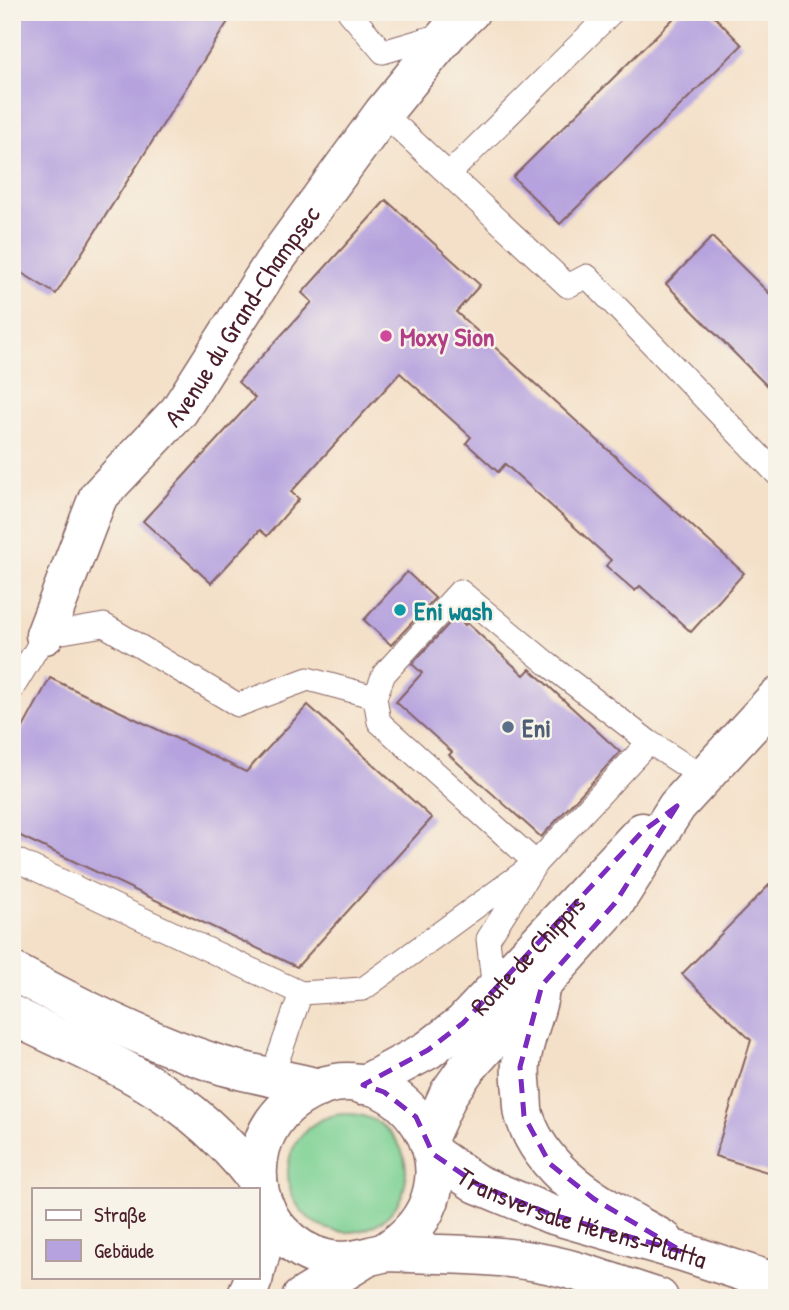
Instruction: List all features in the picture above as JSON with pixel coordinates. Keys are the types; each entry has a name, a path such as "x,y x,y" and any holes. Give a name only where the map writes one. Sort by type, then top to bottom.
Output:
{"street":[{"name":"Avenue du Grand-Champsec","path":"45,635 99,497 179,411 273,262 383,113 460,22"},
{"name":"Route de Chippis","path":"431,1146 449,1093 466,1069 615,903 677,806 777,697"},
{"name":"Route de Chippis","path":"363,1085 428,1051 447,1037 494,991 643,831 677,806"},
{"path":"12,971 58,996 165,1045 217,1063 319,1088"},
{"path":"542,985 523,1044 520,1067 524,1116 536,1141 550,1164 568,1180 594,1199 684,1252"},
{"path":"12,1015 139,1078 190,1111 240,1158 257,1188"},
{"path":"259,1259 264,1241 260,1154 270,1128 281,1113 295,1100 319,1088 341,1084 363,1085 384,1092 402,1104 416,1117 431,1146 434,1183 425,1212 408,1236 302,1298"},
{"name":"Transversale Hérens-Platta","path":"431,1146 477,1184 550,1214 684,1252 777,1283"},
{"path":"259,1191 280,1232 306,1252 335,1260 374,1256"},
{"name":"Transversale Hérens-Platta","path":"374,1256 468,1255 542,1263 659,1298"},
{"path":"246,1298 254,1278"}],"lane":[{"path":"349,12 383,52 460,22"},
{"path":"449,174 612,12"},
{"path":"383,113 568,286 587,276 777,474"},
{"path":"536,863 379,722 375,697 384,674 460,591 549,665 649,742 703,777"},
{"path":"12,689 45,635 104,625 238,705 308,679 375,697"},
{"path":"494,991 488,939 536,863 649,742"},
{"path":"12,858 301,993 363,989 536,863"},
{"path":"272,1076 301,993"}],"highlighted area":[{"path":"677,806 615,903 542,985 520,1067 524,1116 550,1164 594,1199 683,1252 550,1214 477,1184 433,1154 416,1117 384,1092 363,1085 428,1050 463,1023 643,831"}],"green space":[{"path":"347,1114 370,1119 389,1131 401,1150 406,1173 401,1196 389,1215 370,1227 347,1232 324,1227 305,1215 293,1196 288,1173 293,1150 305,1131 324,1119"}],"building":[{"path":"12,12 234,12 56,294 12,267"},
{"path":"680,12 710,12 742,45 560,224 513,177"},
{"path":"386,200 480,285 456,312 744,573 691,632 640,586 635,591 606,566 611,560 505,464 498,472 466,443 471,437 400,373 291,492 299,499 267,536 260,530 211,583 143,521 255,398 238,382 312,302 302,293"},
{"path":"712,237 777,301 777,396 666,284"},
{"name":"Eni wash","path":"407,572 435,598 391,645 364,620"},
{"name":"Eni","path":"456,616 524,675 530,669 620,752 541,837 449,755 452,752 396,702 422,673 412,664"},
{"path":"50,678 246,772 308,705 432,818 297,967 12,832 12,748"},
{"path":"777,877 777,1175 715,1156 751,1040 682,974"}],"place":[{"name":"Moxy Sion","path":"386,336"},
{"name":"Eni wash","path":"400,610"},
{"name":"Eni","path":"508,727"}]}
